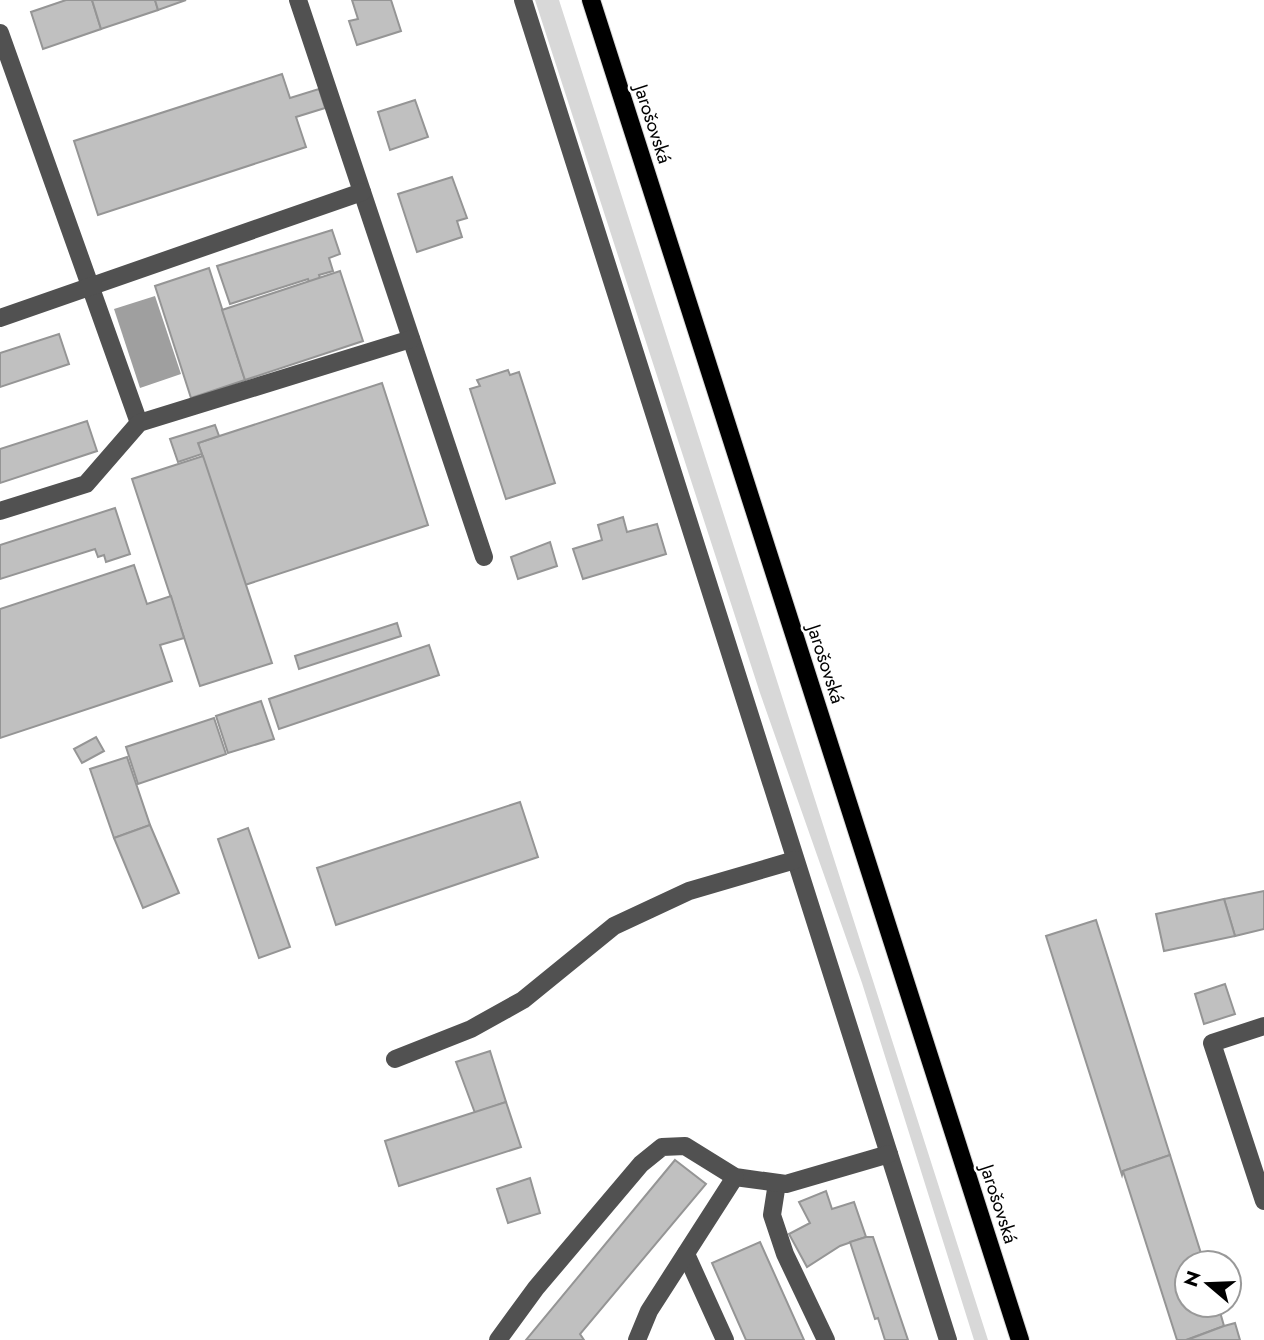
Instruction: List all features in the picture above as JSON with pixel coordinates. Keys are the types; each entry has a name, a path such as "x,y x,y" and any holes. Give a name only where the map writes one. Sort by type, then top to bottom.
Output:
{"main road":[{"name":"Jarošovská","path":"591,0 1020,1340"}],"lane":[{"path":"298,0 484,557"},
{"path":"523,0 948,1340"},
{"path":"0,33 139,423"},
{"path":"0,318 362,192"},
{"path":"0,511 86,484 139,423 411,339"},
{"path":"395,1059 471,1029 523,1000 614,926 689,891 795,860"},
{"path":"1264,1026 1212,1043 1264,1201"},
{"path":"498,1340 537,1288 641,1164 662,1147 685,1146 735,1178 786,1184 889,1154"},
{"path":"637,1340 649,1311 735,1178"},
{"path":"777,1183 772,1215 785,1254 826,1340"},
{"path":"686,1254 724,1340"}],"shaded area":[{"path":"535,0 559,0 988,1340 974,1340 862,983 760,693"},
{"path":"155,296 181,374 140,388 114,309"}],"building":[{"path":"66,0 92,0 101,29 43,49 31,12"},
{"path":"92,0 155,0 158,10 101,29"},
{"path":"155,0 186,0 158,10"},
{"path":"352,0 391,0 401,31 357,45 349,21 358,19"},
{"path":"282,74 290,98 319,89 325,108 296,117 306,147 98,215 74,141"},
{"path":"415,100 428,137 390,150 378,112"},
{"path":"452,177 467,218 457,221 462,237 417,252 398,194"},
{"path":"332,230 340,254 329,258 333,271 319,275 321,281 310,285 308,279 230,304 217,266"},
{"path":"209,268 245,380 191,398 155,286"},
{"path":"340,271 363,341 245,380 222,310"},
{"path":"59,334 69,364 0,387 0,353"},
{"path":"508,370 510,375 519,372 555,483 506,499 470,389 480,386 477,380"},
{"path":"382,383 428,525 245,585 198,443"},
{"path":"87,421 97,451 0,483 0,449"},
{"path":"215,425 219,436 198,443 202,454 178,462 170,439"},
{"path":"203,456 272,663 200,686 132,479"},
{"path":"115,508 130,554 106,562 104,555 98,557 95,549 0,579 0,545"},
{"path":"623,517 627,532 657,524 666,554 583,579 573,549 602,540 598,525"},
{"path":"550,542 557,566 518,579 511,557"},
{"path":"134,565 147,604 171,596 184,638 160,645 172,681 0,738 0,609"},
{"path":"397,623 401,636 299,669 295,656"},
{"path":"429,645 439,675 279,729 269,699"},
{"path":"261,701 274,739 228,753 216,716"},
{"path":"214,718 226,754 138,784 126,747"},
{"path":"96,737 104,751 82,763 74,749"},
{"path":"127,757 150,825 114,838 90,769"},
{"path":"520,802 538,857 336,925 317,868"},
{"path":"150,825 179,893 143,908 114,838"},
{"path":"248,828 290,947 259,958 218,839"},
{"path":"1264,891 1264,929 1235,936 1224,899"},
{"path":"1224,899 1235,936 1164,951 1156,914"},
{"path":"1096,920 1170,1155 1123,1171 1122,1175 1046,936"},
{"path":"1225,984 1235,1014 1204,1024 1195,994"},
{"path":"490,1051 506,1102 475,1113 456,1062"},
{"path":"506,1102 521,1147 399,1186 385,1141"},
{"path":"1170,1155 1200,1249 1173,1249 1173,1319 1222,1319 1224,1326 1186,1340 1177,1340 1123,1171"},
{"path":"675,1160 706,1184 580,1334 584,1340 526,1340"},
{"path":"530,1178 540,1213 508,1223 497,1189"},
{"path":"826,1191 832,1209 854,1202 866,1237 840,1246 807,1267 789,1234 810,1223 799,1202"},
{"path":"873,1237 908,1340 885,1340 878,1318 875,1319 850,1242"},
{"path":"760,1242 804,1340 746,1340 712,1263"},
{"path":"1235,1323 1240,1340 1187,1340 1224,1326"}]}
